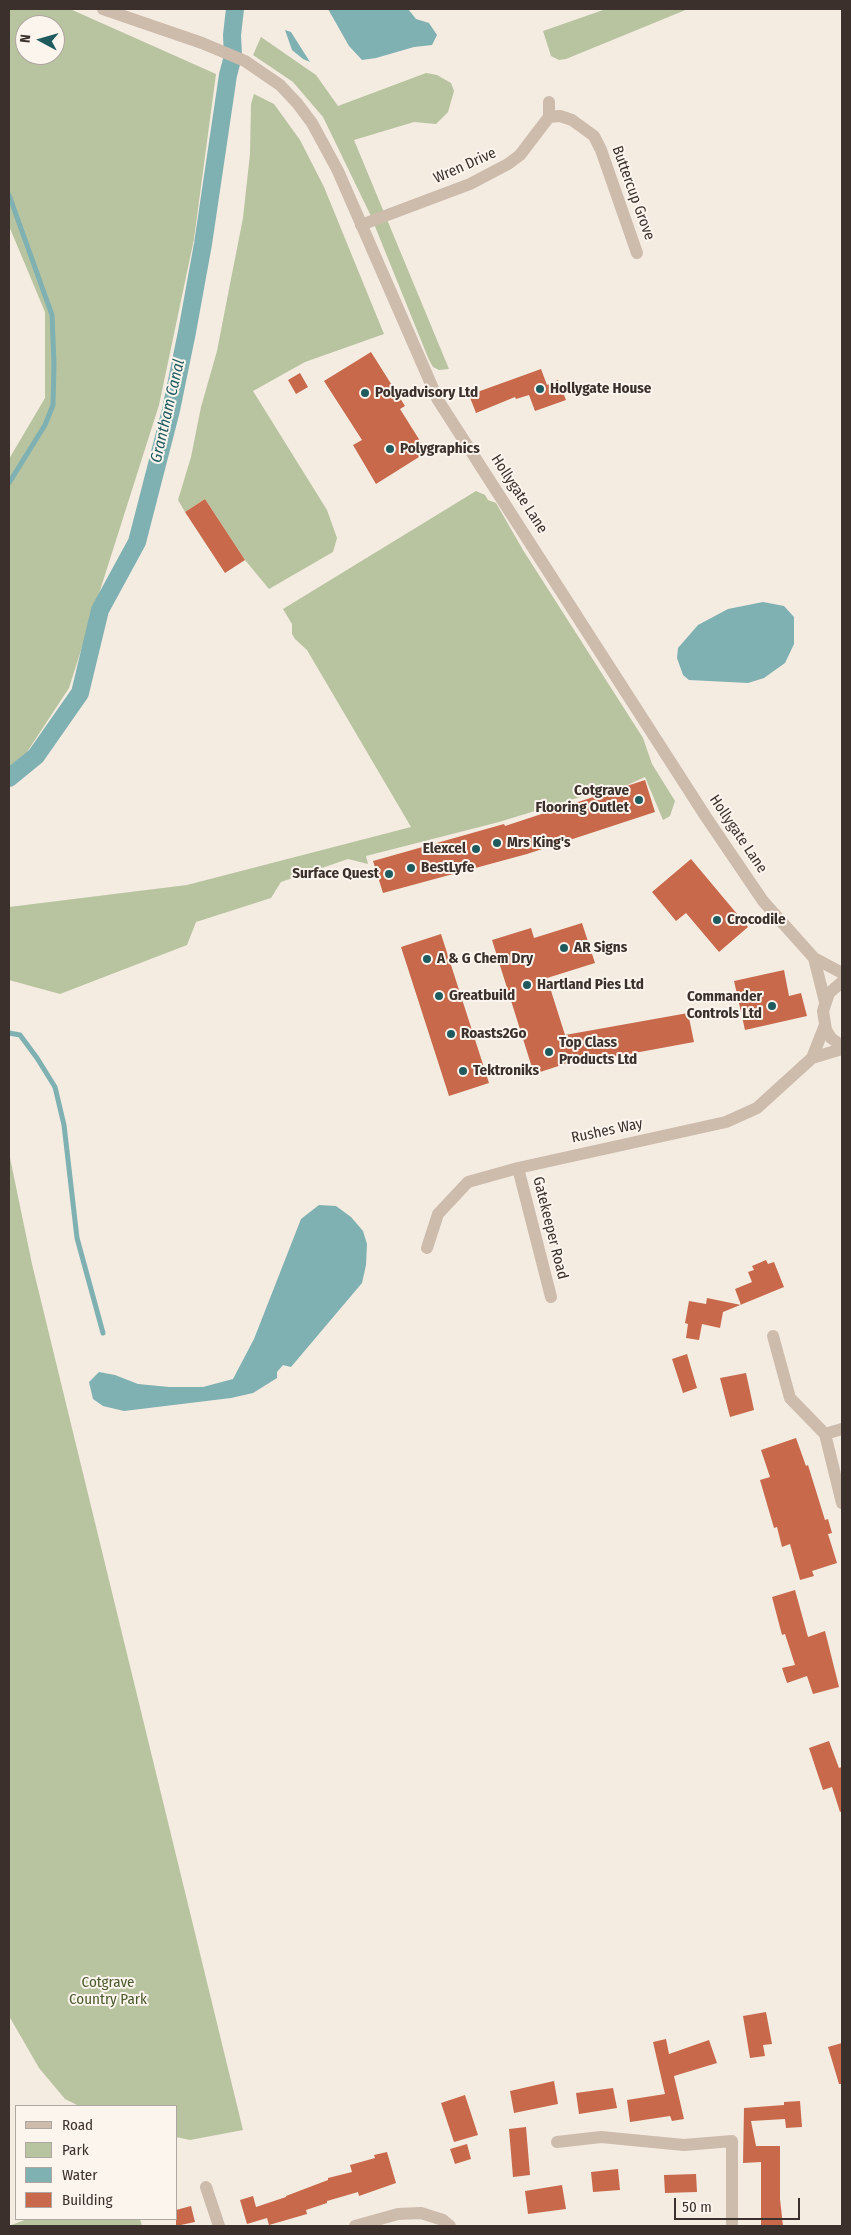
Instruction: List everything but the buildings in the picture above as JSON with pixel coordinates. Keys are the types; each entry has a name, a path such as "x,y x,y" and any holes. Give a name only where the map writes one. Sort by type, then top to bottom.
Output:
{"street":[{"name":"Hollygate Lane","path":"103,9 245,61 280,85 312,123 338,171 438,400 706,817 764,901 814,958 842,973"},
{"path":"549,102 549,117"},
{"name":"Buttercup Grove","path":"549,117 560,116 572,120 594,136 601,150 637,253"},
{"name":"Wren Drive","path":"361,225 470,184 508,164 526,148 549,117"},
{"name":"Hollygate Lane","path":"814,958 825,1002 823,1011 825,1025"},
{"path":"825,1002 842,982"},
{"path":"812,1058 842,1048 831,1038 825,1025"},
{"path":"812,1058 815,1046 825,1025"},
{"name":"Rushes Way","path":"427,1248 438,1214 468,1182 518,1168 726,1122 757,1108 812,1058"},
{"name":"Gatekeeper Road","path":"518,1168 551,1297"},
{"path":"773,1336 790,1398 825,1434 842,1503"},
{"path":"825,1434 842,1429"},
{"path":"557,2142 601,2137 684,2145 732,2141 732,2226"},
{"path":"206,2187 219,2226"},
{"path":"355,2226 398,2214 421,2213 443,2220 450,2226"}],"green space":[{"path":"9,9 70,9 216,74 194,239 159,405 69,688 27,752 9,767 9,459 45,398 45,312 9,226"},
{"path":"606,9 688,9 566,59 559,60 551,56 543,31"},
{"path":"261,37 316,75 338,106 426,73 437,75 451,83 454,91 448,112 436,124 414,122 354,140 449,369 439,370 433,367 429,360 370,214 323,117 293,82 253,55"},
{"path":"254,94 274,104 300,140 324,187 384,334 305,362 253,391 327,510 337,538 333,552 269,589 245,560 205,499 185,512 178,500 191,457 201,407 217,351 243,218 250,154 251,104"},
{"path":"476,491 485,495 488,500 496,503 523,550 643,738 652,764 675,801 670,816 663,820 645,777 623,787 613,787 499,822 366,856 368,864 348,859 281,882 271,898 196,922 187,945 60,994 9,980 9,907 187,885 411,827 307,650 292,634 292,624 283,609"},
{"name":"Cotgrave Country Park","path":"9,1153 32,1264 243,2130 190,2140 178,2137 178,2105 77,2105 65,2099 39,2068 9,2016"},
{"path":"24,2220 140,2220 142,2226 9,2226"}],"water":[{"path":"328,9 408,9 416,19 429,23 437,35 432,45 414,47 362,60 349,46"},
{"path":"285,30 291,32 310,62 292,50"},
{"path":"763,602 784,606 794,617 794,644 785,663 764,678 748,683 689,680 683,675 677,658 678,648 698,625 728,609"},
{"path":"319,1205 336,1206 351,1217 363,1231 367,1244 366,1265 362,1283 291,1367 283,1365 277,1372 277,1378 253,1393 231,1398 124,1411 103,1406 93,1399 89,1382 99,1372 115,1375 138,1384 169,1387 203,1387 233,1379 254,1339 301,1219"}],"waterway":[{"name":"Grantham Canal","path":"9,778 36,756 80,693 100,610 137,542 171,410 187,332 203,244 228,75 233,56 232,35 235,9"},
{"path":"9,195 52,315 54,364 53,405 45,425 9,483"},
{"path":"9,1033 20,1035 55,1087 64,1125 77,1238 103,1333"}],"place":[{"name":"Hollygate House","path":"540,389"},
{"name":"Polyadvisory Ltd","path":"365,393"},
{"name":"Polygraphics","path":"390,449"},
{"name":"Cotgrave Flooring Outlet","path":"639,800"},
{"name":"Mrs King's","path":"497,843"},
{"name":"Elexcel","path":"476,849"},
{"name":"BestLyfe","path":"411,868"},
{"name":"Surface Quest","path":"389,874"},
{"name":"Crocodile","path":"717,920"},
{"name":"AR Signs","path":"564,948"},
{"name":"A & G Chem Dry","path":"427,959"},
{"name":"Hartland Pies Ltd","path":"527,985"},
{"name":"Greatbuild","path":"439,996"},
{"name":"Commander Controls Ltd","path":"772,1006"},
{"name":"Roasts2Go","path":"451,1034"},
{"name":"Top Class Products Ltd","path":"549,1052"},
{"name":"Tektroniks","path":"463,1071"}]}
